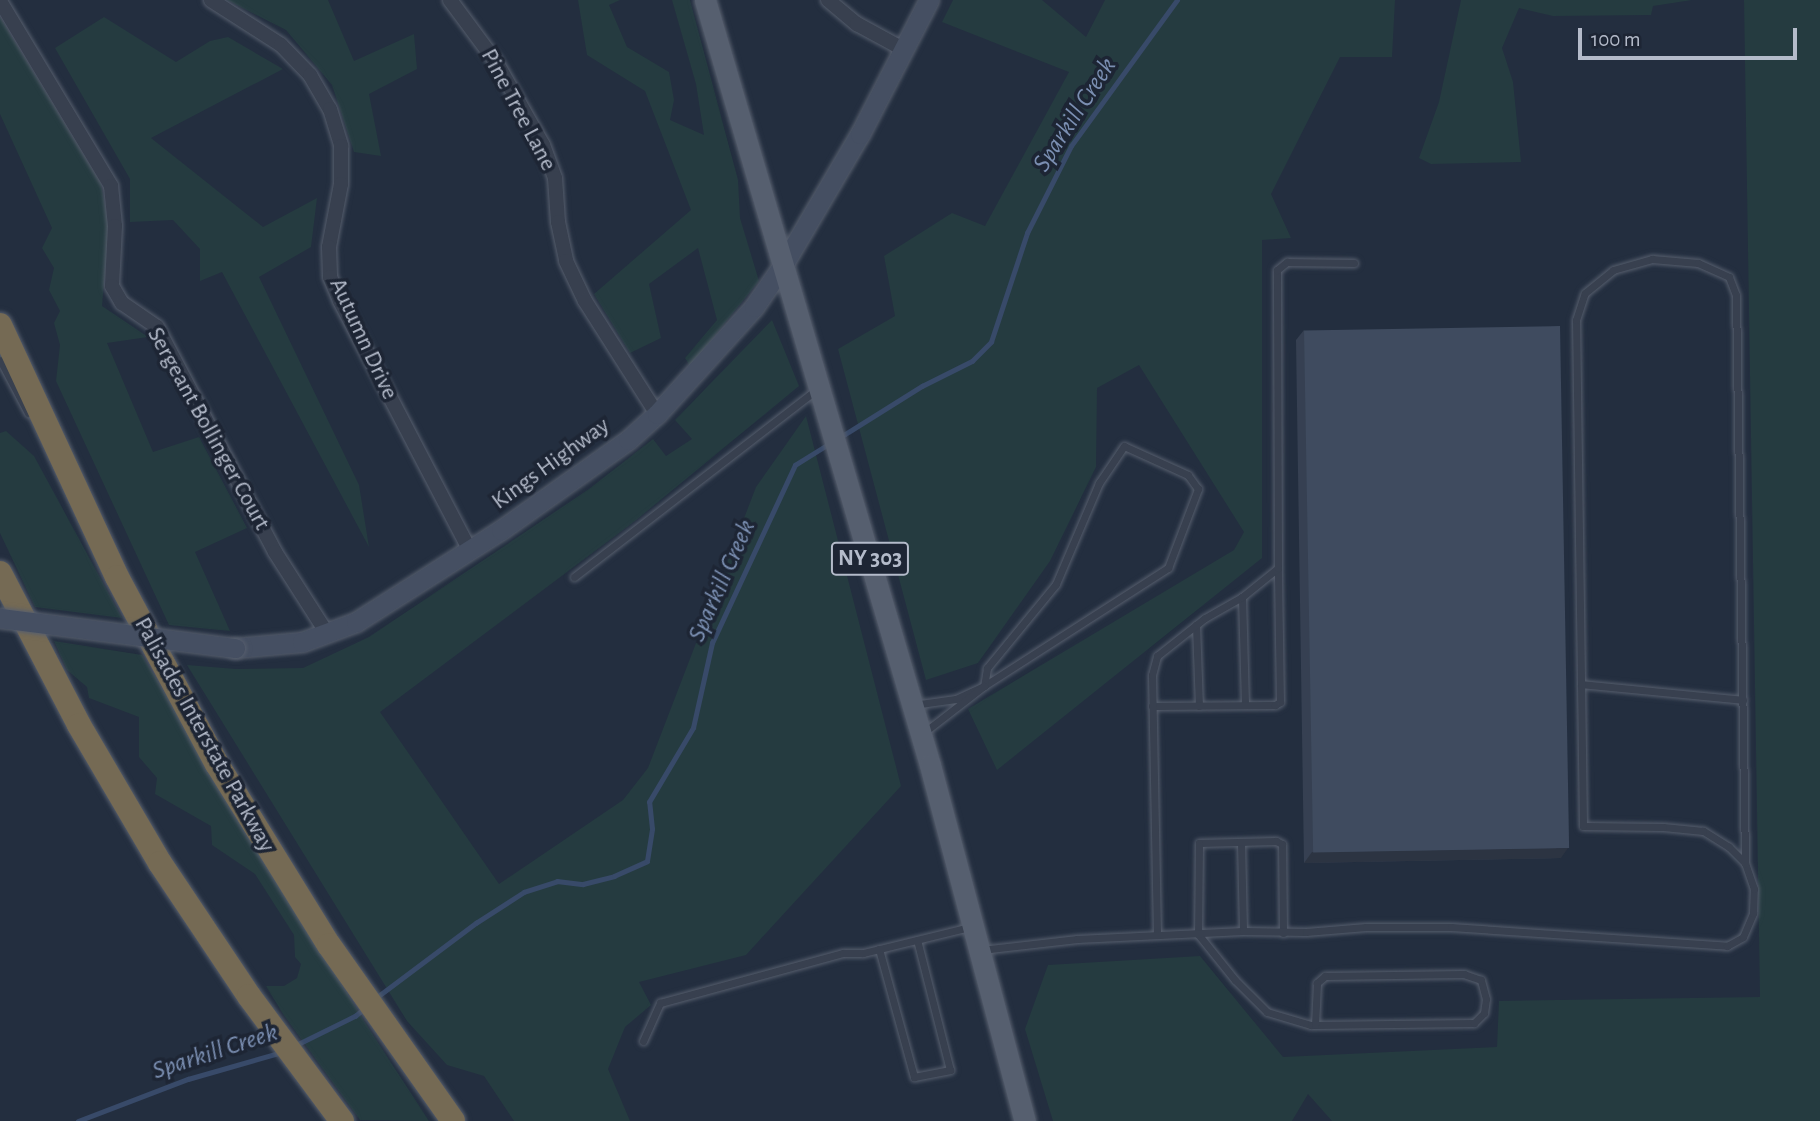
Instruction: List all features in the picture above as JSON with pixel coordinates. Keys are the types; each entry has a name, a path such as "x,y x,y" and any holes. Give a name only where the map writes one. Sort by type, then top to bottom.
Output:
{"highway":[{"name":"Palisades Interstate Parkway","path":"0,325 117,577 230,787 351,977 453,1121"},
{"path":"0,573 53,678 125,806 196,919 269,1024 342,1121"}],"main road":[{"name":"NY 303","path":"705,0 922,735 1026,1121"}],"street":[{"name":"Autumn Drive","path":"211,0 281,45 310,75 330,109 341,146 341,184 329,247 330,277 470,551"},
{"name":"Pine Tree Lane","path":"450,0 496,62 543,145 555,178 558,222 566,261 584,301 657,414"},
{"path":"828,0 857,24 903,49"},
{"name":"Kings Highway","path":"0,618 235,648 281,646 328,635 368,615 470,551 628,440 657,414 754,307 783,265 860,134 929,0"},
{"name":"Sergeant Bollinger Court","path":"0,1 111,186 114,226 112,286 122,303 157,327 269,541 328,635"}],"lane":[{"path":"980,950 1077,939 1243,931 1283,933 1366,927 1451,927 1727,946 1743,937 1754,913 1754,888 1745,863 1736,295 1729,277 1698,263 1652,259 1613,270 1585,293 1576,320 1583,826 1663,827 1703,831 1730,847 1745,863"},
{"path":"1152,706 1275,705 1282,696 1277,270 1287,262 1354,263"},
{"path":"0,360 35,426"},
{"path":"574,577 819,387"},
{"path":"41,438 117,577"},
{"path":"922,735 984,686 1168,568 1198,489 1188,475 1124,446 1099,483 1056,584 987,668 984,686"},
{"path":"1157,935 1152,675 1157,656 1196,625 1242,597 1279,568"},
{"path":"1242,597 1245,705"},
{"path":"1196,625 1199,706"},
{"path":"1581,684 1743,700"},
{"path":"913,705 956,699 984,686"},
{"path":"1283,933 1282,844 1276,841 1199,843 1198,934 1235,980 1267,1012 1315,1025 1474,1023 1484,1013 1486,999 1481,980 1464,974 1325,976 1317,983 1314,995 1315,1025"},
{"path":"1241,842 1243,931"},
{"path":"643,1041 660,1003 843,953 879,949 974,925"},
{"path":"879,949 914,1077 950,1070 918,940"}],"green space":[{"path":"227,0 328,0 354,61 414,34 417,69 369,94 381,156 354,152 332,85 286,30"},
{"path":"578,0 620,0 609,5 627,47 669,72 674,100 670,120 704,135 696,84 672,0 690,0 738,180 740,218 759,281 690,366 685,358 717,320 698,248 649,284 661,338 630,353 594,294 691,210 645,91 587,55"},
{"path":"953,0 1042,0 1086,37 1105,0 1395,0 1392,57 1340,57 1271,194 1291,238 1262,240 1262,558 997,770 968,709 1234,550 1244,532 1139,365 1097,388 1096,467 1050,561 978,663 926,680 838,349 895,316 884,256 952,213 985,226 1069,72 942,22"},
{"path":"1461,0 1692,0 1653,6 1651,15 1553,16 1519,8 1502,48 1513,82 1521,162 1431,164 1419,158 1439,102"},
{"path":"1744,0 1820,0 1820,1121 1332,1121 1308,1094 1292,1121 1053,1121 1025,1029 1048,965 1200,956 1283,1057 1497,1047 1499,1001 1760,997"},
{"path":"0,17 101,184 109,227 102,306 148,337 107,343 153,452 199,437 247,528 195,552 230,631 169,625 56,381 60,345 54,323 60,311 49,290 54,268 42,248 52,228 0,114"},
{"path":"104,17 176,62 210,41 228,37 283,69 151,138 263,227 317,198 311,247 259,277 359,485 369,547 222,272 200,281 200,249 173,220 130,222 130,179 55,48"},
{"path":"772,320 799,386 635,521 380,712 499,884 623,800 648,768 756,487 806,416 901,786 746,955 639,982 651,1005 625,1027 608,1069 630,1121 514,1121 484,1076 447,1065 407,1021 187,665 236,669 303,668 369,637 589,489 653,439 666,456 692,439 675,420"},
{"path":"6,431 34,456 122,618 35,607 0,533 0,433"},
{"path":"54,641 142,655 364,1021 429,1121 360,1120 283,1014 266,986 284,986 297,978 301,964 295,957 294,935 255,874 212,845 211,826 155,794 157,778 139,757 139,717 89,698 87,687 67,670"}],"building":[{"path":"1560,326 1569,848 1313,852 1304,330"}],"waterway":[{"name":"Sparkill Creek","path":"839,438 922,386 972,361 991,342 1027,233 1071,146 1177,0"},
{"name":"Sparkill Creek","path":"377,997 476,923 524,892 557,881 583,884 614,876 647,861 652,829 649,802 693,728 712,643 795,465 829,444"},
{"name":"Sparkill Creek","path":"296,1045 355,1016 365,1008"},
{"name":"Sparkill Creek","path":"78,1121 188,1079 282,1052"}]}
